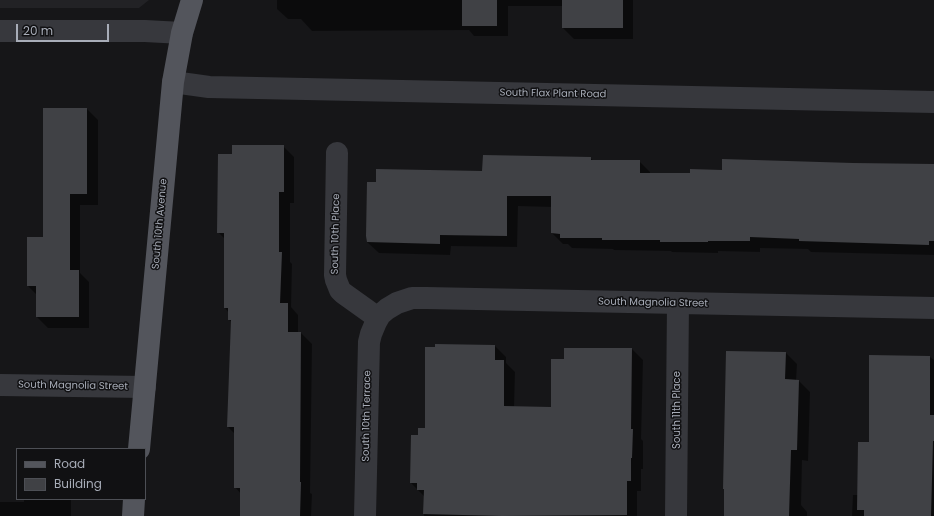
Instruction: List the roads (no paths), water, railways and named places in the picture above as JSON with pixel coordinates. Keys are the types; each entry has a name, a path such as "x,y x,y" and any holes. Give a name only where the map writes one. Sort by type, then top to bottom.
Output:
{"main road":[{"name":"South 10th Avenue","path":"139,448 146,387 173,82 182,33 192,0"},
{"path":"133,516 134,500"}],"street":[{"path":"0,31 145,31 182,33"},
{"name":"South Flax Plant Road","path":"173,82 209,87 934,102"},
{"name":"South 10th Place","path":"337,153 336,280 340,290 343,293 378,318"},
{"name":"South Magnolia Street","path":"378,318 393,305 412,298 934,308"},
{"name":"South 11th Place","path":"676,516 678,303"},
{"name":"South 10th Terrace","path":"365,516 369,346 370,334 378,318"},
{"name":"South Magnolia Street","path":"0,385 146,387"}]}
